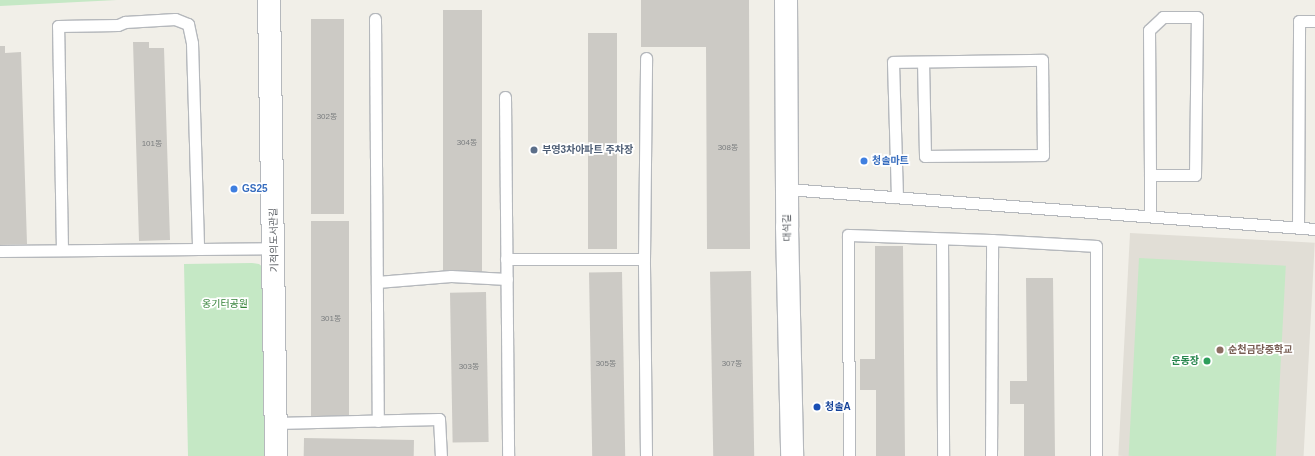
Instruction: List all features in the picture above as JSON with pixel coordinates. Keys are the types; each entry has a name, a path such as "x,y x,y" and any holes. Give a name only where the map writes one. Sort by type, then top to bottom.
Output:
{"street":[{"name":"기적의도서관길","path":"269,0 276,456"},
{"name":"대석길","path":"786,0 787,189 792,456"}],"lane":[{"path":"1150,175 1195,175 1197,17 1163,17 1149,30 1150,216"},
{"path":"62,250 58,26 118,25 125,22 175,19 188,24 192,43 198,248"},
{"path":"375,20 378,421"},
{"path":"1298,227 1299,21 1315,21"},
{"path":"646,58 644,259 646,456"},
{"path":"897,198 893,62 1042,60 1043,155 925,156 923,62"},
{"path":"505,97 508,456"},
{"path":"787,189 1315,228"},
{"path":"849,456 848,235 992,240 1096,246 1096,456"},
{"path":"942,239 943,456"},
{"path":"991,456 992,240"},
{"path":"0,250 274,248"},
{"path":"506,259 644,259"},
{"path":"377,282 451,276 507,280"},
{"path":"276,423 439,419 441,456"}],"shaded area":[{"name":"운동장","path":"1130,233 1315,243 1304,456 1118,456"}],"green space":[{"path":"0,0 117,0 0,6"},
{"name":"운동장","path":"1139,258 1286,266 1276,456 1129,456"},
{"name":"옹기터공원","path":"184,264 259,264 265,269 268,456 188,456"}],"building":[{"path":"641,0 749,0 750,249 707,249 706,47 641,47"},
{"path":"443,10 482,10 482,276 443,276"},
{"path":"311,19 344,19 344,214 311,214"},
{"path":"588,33 617,33 617,249 588,249"},
{"path":"133,42 149,42 149,48 164,48 170,240 139,241"},
{"path":"0,46 5,46 5,53 21,52 27,244 0,245"},
{"path":"311,221 349,221 349,416 311,416"},
{"path":"875,246 903,246 905,456 876,456 876,390 860,390 860,359 875,359"},
{"path":"751,271 754,456 713,456 710,272"},
{"path":"622,272 625,456 592,456 589,273"},
{"path":"1026,278 1053,278 1055,456 1024,456 1024,404 1010,404 1010,381 1027,381"},
{"path":"486,292 489,442 453,443 450,293"},
{"path":"304,438 414,440 414,456 304,456"}],"place":[{"name":"부영3차아파트 주차장","path":"534,150"},
{"name":"청솔마트","path":"864,161"},
{"name":"GS25","path":"234,189"},
{"name":"순천금당중학교","path":"1220,350"},
{"name":"운동장","path":"1207,361"},
{"name":"청솔A","path":"817,407"}]}
